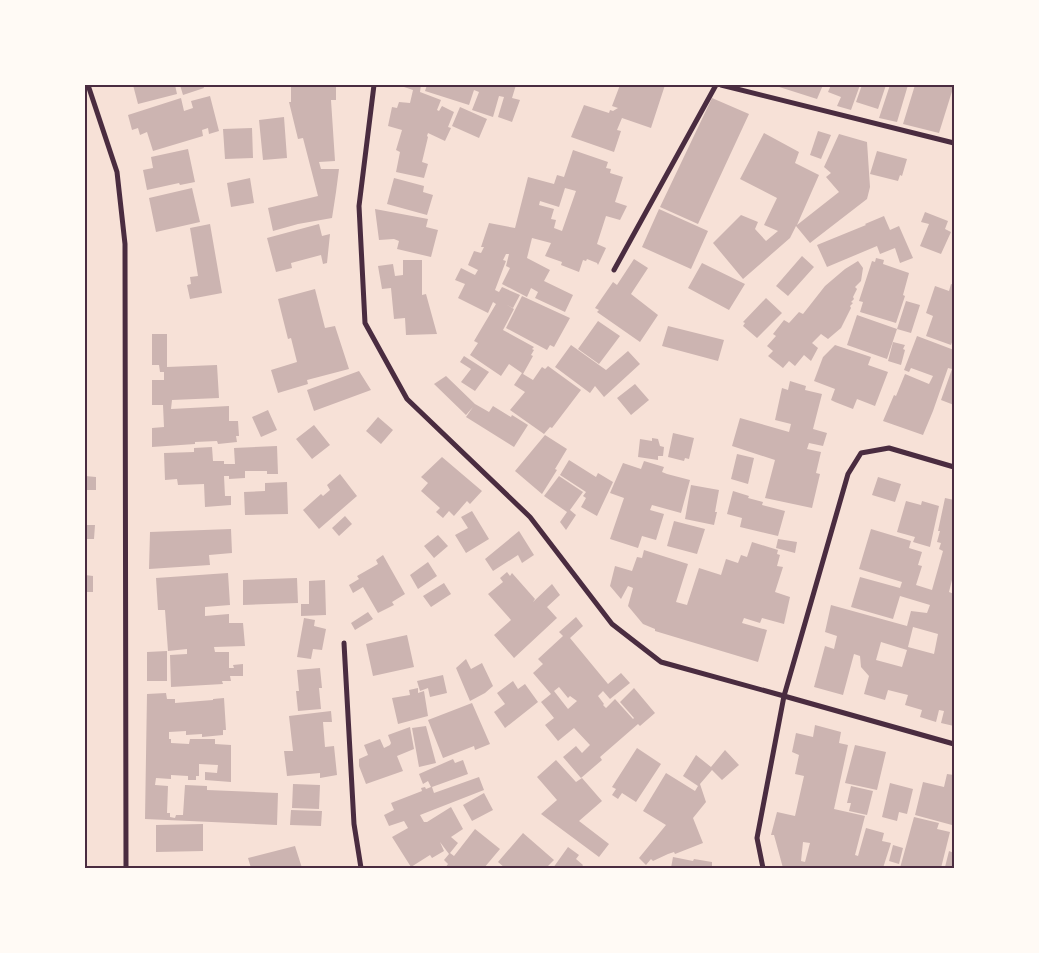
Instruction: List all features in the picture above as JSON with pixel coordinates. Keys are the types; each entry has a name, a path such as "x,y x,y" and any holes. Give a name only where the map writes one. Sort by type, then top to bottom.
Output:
{"street":[{"path":"88,85 117,172 125,244 126,868"},
{"path":"374,85 359,206 365,323 407,399 530,517 612,624 661,662 954,744"},
{"path":"614,270 716,85"},
{"path":"721,85 954,143"},
{"path":"763,868 756,838 784,696 848,474 861,453 889,448 954,467"},
{"path":"344,643 354,824 361,868"}],"building":[{"path":"133,85 175,85 177,94 138,104"},
{"path":"180,85 203,85 204,88 183,95"},
{"path":"291,85 336,85 336,100 331,100 335,161 319,162 321,169 339,169 332,218 273,231 268,208 318,196 303,138 298,139 289,102 291,102"},
{"path":"398,85 421,85 420,92 441,100 437,110 439,111 442,106 454,112 448,127 451,128 445,141 428,133 422,162 428,164 424,178 396,172 400,152 396,150 402,130 388,126 392,107 397,108 399,102 410,103 413,90"},
{"path":"427,85 516,85 512,98 520,100 512,122 498,117 504,97 499,96 493,117 472,110 479,92 474,90 469,105 425,91"},
{"path":"620,85 665,85 651,128 622,118 617,130 621,131 614,152 571,137 584,105 609,113 610,110 613,111 618,108 612,106"},
{"path":"773,85 823,85 817,99"},
{"path":"831,85 860,85 851,110 837,106 841,97 828,92"},
{"path":"862,85 886,85 878,109 856,102"},
{"path":"890,85 908,85 897,122 879,118"},
{"path":"915,85 954,85 939,133 903,124"},
{"path":"210,96 219,131 209,134 208,128 202,130 203,136 153,151 147,132 140,135 138,128 132,130 128,115 181,98 184,111 193,108 191,101"},
{"path":"712,98 749,114 698,224 660,207"},
{"path":"460,107 487,119 479,138 452,126"},
{"path":"284,117 287,158 263,160 259,120"},
{"path":"252,128 253,158 225,159 223,129"},
{"path":"818,131 831,135 821,159 810,155"},
{"path":"764,133 799,152 795,163 819,175 797,225 839,192 826,177 831,173 824,167 839,134 867,142 870,187 867,199 810,243 796,226 790,238 743,279 713,243 741,215 758,222 755,229 766,241 778,231 764,225 777,198 740,179"},
{"path":"188,149 195,182 180,185 179,183 147,190 143,170 153,168 151,157"},
{"path":"573,150 608,162 606,168 611,169 610,173 623,177 615,202 627,206 620,220 606,216 597,244 606,248 598,265 587,259 586,261 583,260 579,272 561,265 562,262 545,256 551,243 532,238 527,258 550,270 544,281 573,295 565,312 535,298 538,292 531,288 527,297 502,284 510,268 506,266 509,254 506,254 503,260 506,261 495,290 499,292 502,287 520,295 513,308 507,305 514,309 503,330 534,347 531,355 533,356 523,374 533,380 542,367 545,369 548,366 581,390 552,428 550,427 544,434 510,410 525,392 514,385 522,373 509,364 501,376 470,355 478,343 474,341 496,304 493,302 488,313 458,298 465,284 455,280 461,268 475,275 478,270 468,265 474,251 481,253 484,247 481,247 489,223 515,228 528,177 554,184 557,175 564,177","holes":["565,188 576,191 562,231 554,228 556,220 551,219 554,209 539,205 540,201 559,207"]},
{"path":"877,151 907,159 902,176 900,175 898,181 870,174"},
{"path":"250,178 254,203 231,207 227,183"},
{"path":"394,178 424,186 423,192 433,195 427,215 387,204"},
{"path":"192,188 200,222 156,232 149,198"},
{"path":"375,209 428,219 426,227 438,230 431,257 397,249 399,241 394,239 379,240"},
{"path":"659,209 708,231 691,269 642,247"},
{"path":"925,212 948,221 945,229 951,232 941,254 920,246 929,224 921,222"},
{"path":"884,216 890,230 899,226 913,258 900,263 895,248 880,254 877,246 827,267 817,245"},
{"path":"210,224 222,293 190,299 187,285 191,284 190,277 198,276 190,228"},
{"path":"319,224 322,236 330,234 327,263 323,264 321,255 291,263 292,268 276,272 267,238"},
{"path":"802,256 814,267 788,296 776,286"},
{"path":"876,258 884,260 883,264 909,273 903,295 905,296 896,323 860,312 863,302 859,301 872,261 875,262"},
{"path":"634,259 648,268 631,294 658,315 640,342 597,312 599,310 595,308 613,282 617,285"},
{"path":"403,260 422,260 422,295 426,294 437,334 406,335 405,318 394,319 391,288 382,289 378,266 393,264 395,276 403,275"},
{"path":"858,261 863,268 861,281 855,287 857,289 851,302 853,303 850,306 851,308 841,328 828,339 821,334 812,343 818,348 811,361 804,355 795,366 789,361 783,368 768,356 773,351 767,346 776,336 773,334 784,320 789,323 799,312 803,314 825,286"},
{"path":"702,263 745,284 729,310 688,288"},
{"path":"951,284 954,285 954,337 951,345 926,336 933,316 926,313 935,286 949,291"},
{"path":"315,289 325,328 335,326 349,369 307,380 308,384 278,393 271,370 297,362 291,338 288,339 278,299"},
{"path":"522,296 570,318 554,347 550,345 547,350 506,328"},
{"path":"766,298 782,313 757,338 743,326 745,323 743,322"},
{"path":"906,301 920,305 911,333 897,329"},
{"path":"857,315 897,329 887,359 847,345"},
{"path":"598,321 620,336 599,364 578,349"},
{"path":"668,326 724,340 718,361 662,346"},
{"path":"152,334 167,334 167,367 217,365 219,398 172,400 171,409 229,406 229,421 238,421 239,436 236,436 237,442 218,444 217,441 195,442 195,444 152,447 152,428 164,427 163,405 152,405 152,380 164,380 164,372 160,372 159,365 152,365"},
{"path":"917,336 954,350 954,405 941,400 952,369 948,368 923,435 883,421 905,374 929,384 933,376 911,368 909,372 904,370"},
{"path":"893,342 905,345 901,365 888,361"},
{"path":"571,345 606,370 628,351 640,364 604,397 595,386 590,393 555,367"},
{"path":"835,345 871,357 868,365 888,372 875,406 857,399 853,409 835,402 831,400 835,389 814,381 823,357"},
{"path":"464,356 489,372 475,391 461,382 471,369 460,362"},
{"path":"359,371 371,390 314,411 307,390"},
{"path":"446,376 475,404 489,412 493,406 528,425 514,447 466,417 473,407 466,415 434,384"},
{"path":"790,381 806,386 805,390 822,394 813,429 827,433 823,446 809,443 807,449 821,452 816,473 820,474 812,508 765,498 775,460 732,446 740,418 789,432 791,424 775,420 782,388 788,390"},
{"path":"635,384 649,400 631,415 617,398"},
{"path":"268,410 277,430 261,437 252,417"},
{"path":"378,417 393,430 381,444 366,431"},
{"path":"314,425 330,445 312,459 296,439"},
{"path":"673,433 694,438 689,459 685,458 684,461 668,457"},
{"path":"545,435 567,449 542,494 515,471"},
{"path":"652,438 658,439 660,446 664,447 663,456 658,456 658,460 638,457 640,439 652,441"},
{"path":"277,446 278,474 267,474 267,471 245,471 245,478 229,479 229,476 224,476 225,496 231,496 231,505 205,507 204,484 178,485 177,479 165,480 164,453 194,452 194,448 212,447 213,461 235,464 234,448"},
{"path":"737,454 754,458 748,484 731,479"},
{"path":"442,457 482,491 470,504 467,501 454,516 449,511 443,518 436,512 440,508 421,491 428,483 421,477"},
{"path":"569,460 596,477 598,473 613,482 597,516 581,507 586,498 583,496 586,492 560,475"},
{"path":"644,461 664,467 662,472 690,480 681,513 652,505 650,510 664,514 656,540 642,536 638,548 610,539 624,498 610,493 623,463 641,469"},
{"path":"340,474 357,496 319,529 303,510 321,494 323,496 330,490 327,485"},
{"path":"85,476 96,477 96,490 85,490"},
{"path":"559,476 583,492 570,510 576,515 566,530 560,522 567,512 544,496"},
{"path":"878,477 901,484 895,502 872,495"},
{"path":"287,482 288,514 245,515 244,492 265,491 265,483"},
{"path":"691,485 719,490 714,525 685,519"},
{"path":"733,491 763,502 762,505 785,511 778,536 740,527 742,518 727,514"},
{"path":"945,498 954,500 954,572 949,592 954,594 954,726 941,723 944,711 939,710 936,722 920,717 922,710 905,705 908,695 888,690 885,700 864,694 869,676 861,667 860,656 854,654 843,695 814,687 825,646 834,649 837,636 825,632 831,605 907,626 911,611 927,613 930,605 900,596 893,619 851,607 860,577 900,588 902,582 859,569 871,529 911,541 909,548 922,552 918,565 922,566 916,585 932,590 943,551 939,549 941,543 937,542 940,531 938,531","holes":["913,627 938,634 934,654 908,647","881,642 907,650 902,667 876,660"]},
{"path":"906,501 921,505 922,501 939,506 930,547 913,542 915,537 897,532"},
{"path":"472,511 489,539 466,553 455,535 468,528 461,517"},
{"path":"345,516 352,524 339,536 332,528"},
{"path":"674,521 705,529 697,554 667,546"},
{"path":"85,525 95,525 94,539 85,539"},
{"path":"231,529 232,553 209,555 210,565 149,569 150,532"},
{"path":"519,531 534,555 522,563 518,555 493,571 485,559"},
{"path":"438,535 448,546 434,558 424,546"},
{"path":"778,539 797,542 795,553 776,548"},
{"path":"752,542 778,550 777,554 780,555 777,566 783,567 775,592 790,597 784,624 762,618 760,623 744,618 742,623 767,630 758,662 655,631 655,629 643,624 628,606 633,588 628,586 621,599 610,586 615,566 632,571 637,557 642,558 644,550 688,564 676,602 687,605 699,568 721,575 726,559 738,563 741,555 747,557"},
{"path":"383,555 405,594 392,602 394,605 378,613 363,587 353,593 349,585 359,579 357,576 378,564 376,560"},
{"path":"428,562 437,576 418,589 410,575"},
{"path":"507,572 510,576 512,573 535,599 533,602 552,584 560,595 547,607 557,618 514,658 494,635 511,620 488,594 503,582 500,578"},
{"path":"228,573 230,605 205,607 205,616 229,614 229,623 243,623 245,646 214,647 215,652 229,652 229,668 234,668 233,665 243,664 243,676 230,676 231,681 222,681 223,684 171,687 170,655 187,654 187,649 168,651 165,610 158,610 156,578"},
{"path":"85,575 93,576 93,592 85,592"},
{"path":"297,578 298,603 243,605 243,580"},
{"path":"325,580 326,615 301,616 301,604 309,604 309,581"},
{"path":"444,583 451,594 431,607 423,596"},
{"path":"368,612 373,619 355,630 351,623"},
{"path":"576,617 583,626 570,638 608,684 621,673 630,683 610,699 603,691 598,696 606,708 615,699 633,719 620,702 634,688 655,713 640,726 638,724 600,757 602,760 581,778 563,757 576,746 582,753 590,745 574,728 558,741 545,725 554,718 541,702 551,694 533,673 543,664 538,659 563,636 559,632","holes":["559,687 568,698 570,696 577,701 568,709 554,691"]},
{"path":"304,618 315,620 314,626 326,629 322,650 313,649 311,659 297,657"},
{"path":"407,635 414,667 373,676 366,644"},
{"path":"167,651 167,681 147,681 147,652"},
{"path":"466,659 471,669 482,663 493,686 470,701 456,668"},
{"path":"320,668 322,688 319,688 321,709 298,711 296,691 299,691 297,670"},
{"path":"443,675 447,693 430,697 428,688 420,691 417,681"},
{"path":"513,681 518,689 525,684 538,702 505,728 494,712 505,704 497,693"},
{"path":"418,688 418,693 424,691 428,716 398,724 392,698 410,695 409,690"},
{"path":"166,693 167,699 175,699 175,703 224,698 226,730 223,730 223,735 202,737 202,734 186,735 186,731 169,732 171,743 189,744 190,739 215,739 215,744 231,745 231,782 205,780 205,772 217,773 218,765 199,764 199,776 196,776 196,780 188,780 188,776 171,775 171,779 156,778 155,785 168,786 167,813 170,813 170,817 175,818 176,815 183,815 185,785 207,786 207,790 278,793 277,825 145,819 147,694"},
{"path":"472,703 490,744 475,750 474,746 443,758 428,720"},
{"path":"331,711 332,722 323,722 325,747 334,746 337,775 320,778 320,773 287,776 284,751 293,751 289,716"},
{"path":"815,725 841,732 839,743 848,745 834,809 865,816 855,855 858,856 866,828 884,833 882,841 891,843 883,868 783,868 774,835 771,835 777,812 795,816 804,776 795,774 799,755 792,752 796,733 813,737","holes":["803,842 810,843 805,862 801,861"]},
{"path":"426,726 436,763 419,767 412,728"},
{"path":"410,727 414,749 397,756 403,771 366,784 359,766 359,759 368,755 364,745 380,739 384,748 391,743 388,735"},
{"path":"855,745 886,752 877,790 845,783"},
{"path":"637,748 661,764 636,802 622,793 618,799 612,795 616,789 612,787"},
{"path":"725,750 739,765 722,780 712,770 700,784 706,802 693,818 703,843 675,854 674,852 668,854 653,861 651,859 646,865 639,858 666,825 643,811 666,773 695,791 698,786 683,776 696,755 711,767"},
{"path":"453,759 455,763 463,760 468,774 432,787 434,793 479,777 484,790 420,815 424,822 427,822 451,807 463,829 451,837 458,843 450,853 454,856 475,829 500,849 484,868 445,868 448,864 444,860 449,854 440,842 444,851 432,858 430,855 411,867 392,837 408,828 404,821 389,826 384,815 394,810 391,803 422,791 421,788 431,787 428,781 423,784 419,774"},
{"path":"556,760 576,782 582,778 602,801 579,821 609,844 599,857 541,814 557,800 537,777"},
{"path":"947,774 954,775 954,817 952,825 915,815 923,782 944,787"},
{"path":"890,783 913,789 907,814 899,812 897,821 882,817"},
{"path":"293,784 320,785 319,809 292,808"},
{"path":"851,786 873,791 867,815 849,811 851,803 847,803"},
{"path":"484,793 493,810 472,821 463,805"},
{"path":"291,810 322,811 321,826 290,825"},
{"path":"914,817 939,823 937,829 950,832 941,868 927,866 926,868 900,868"},
{"path":"203,824 203,851 156,852 156,825"},
{"path":"523,833 554,860 546,868 505,868 498,862"},
{"path":"893,845 903,848 899,864 889,861"},
{"path":"295,846 302,868 251,868 248,858"},
{"path":"568,847 579,855 576,859 583,865 581,868 553,868"},
{"path":"949,851 954,853 954,868 945,867"},
{"path":"673,857 712,862 712,868 671,868"}]}
